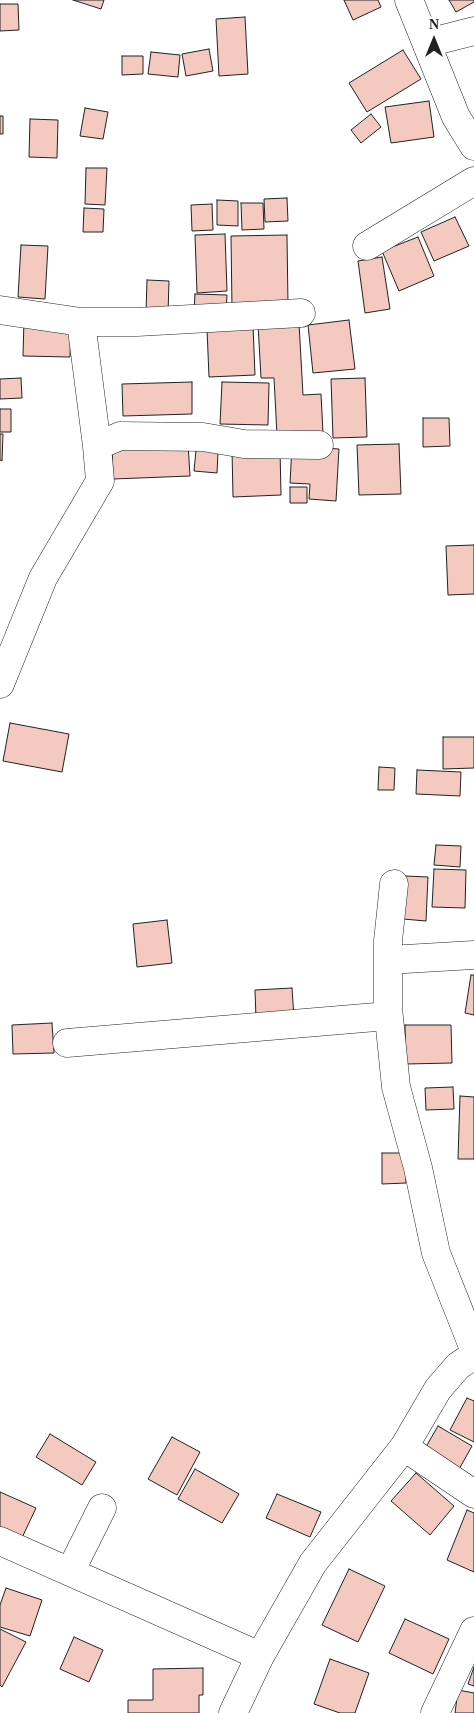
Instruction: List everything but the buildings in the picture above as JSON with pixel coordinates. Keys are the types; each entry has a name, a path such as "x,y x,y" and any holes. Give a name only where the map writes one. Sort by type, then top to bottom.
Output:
{"street":[{"path":"409,0 456,117 474,146"},
{"path":"427,43 474,31"},
{"path":"366,246 474,182"},
{"path":"0,310 80,322 137,322 301,313"},
{"path":"0,684 43,578 100,481 80,322"},
{"path":"97,446 120,436 203,437 244,444 319,445"},
{"path":"394,884 388,960 388,1016 396,1087 418,1168 436,1253 474,1349"},
{"path":"388,960 474,955"},
{"path":"67,1042 388,1016"},
{"path":"234,1713 260,1656 313,1563 404,1447 438,1389 458,1366 474,1355"},
{"path":"404,1447 474,1494"},
{"path":"70,1572 102,1508"},
{"path":"0,1541 260,1656"},
{"path":"435,1713 474,1630"}]}
